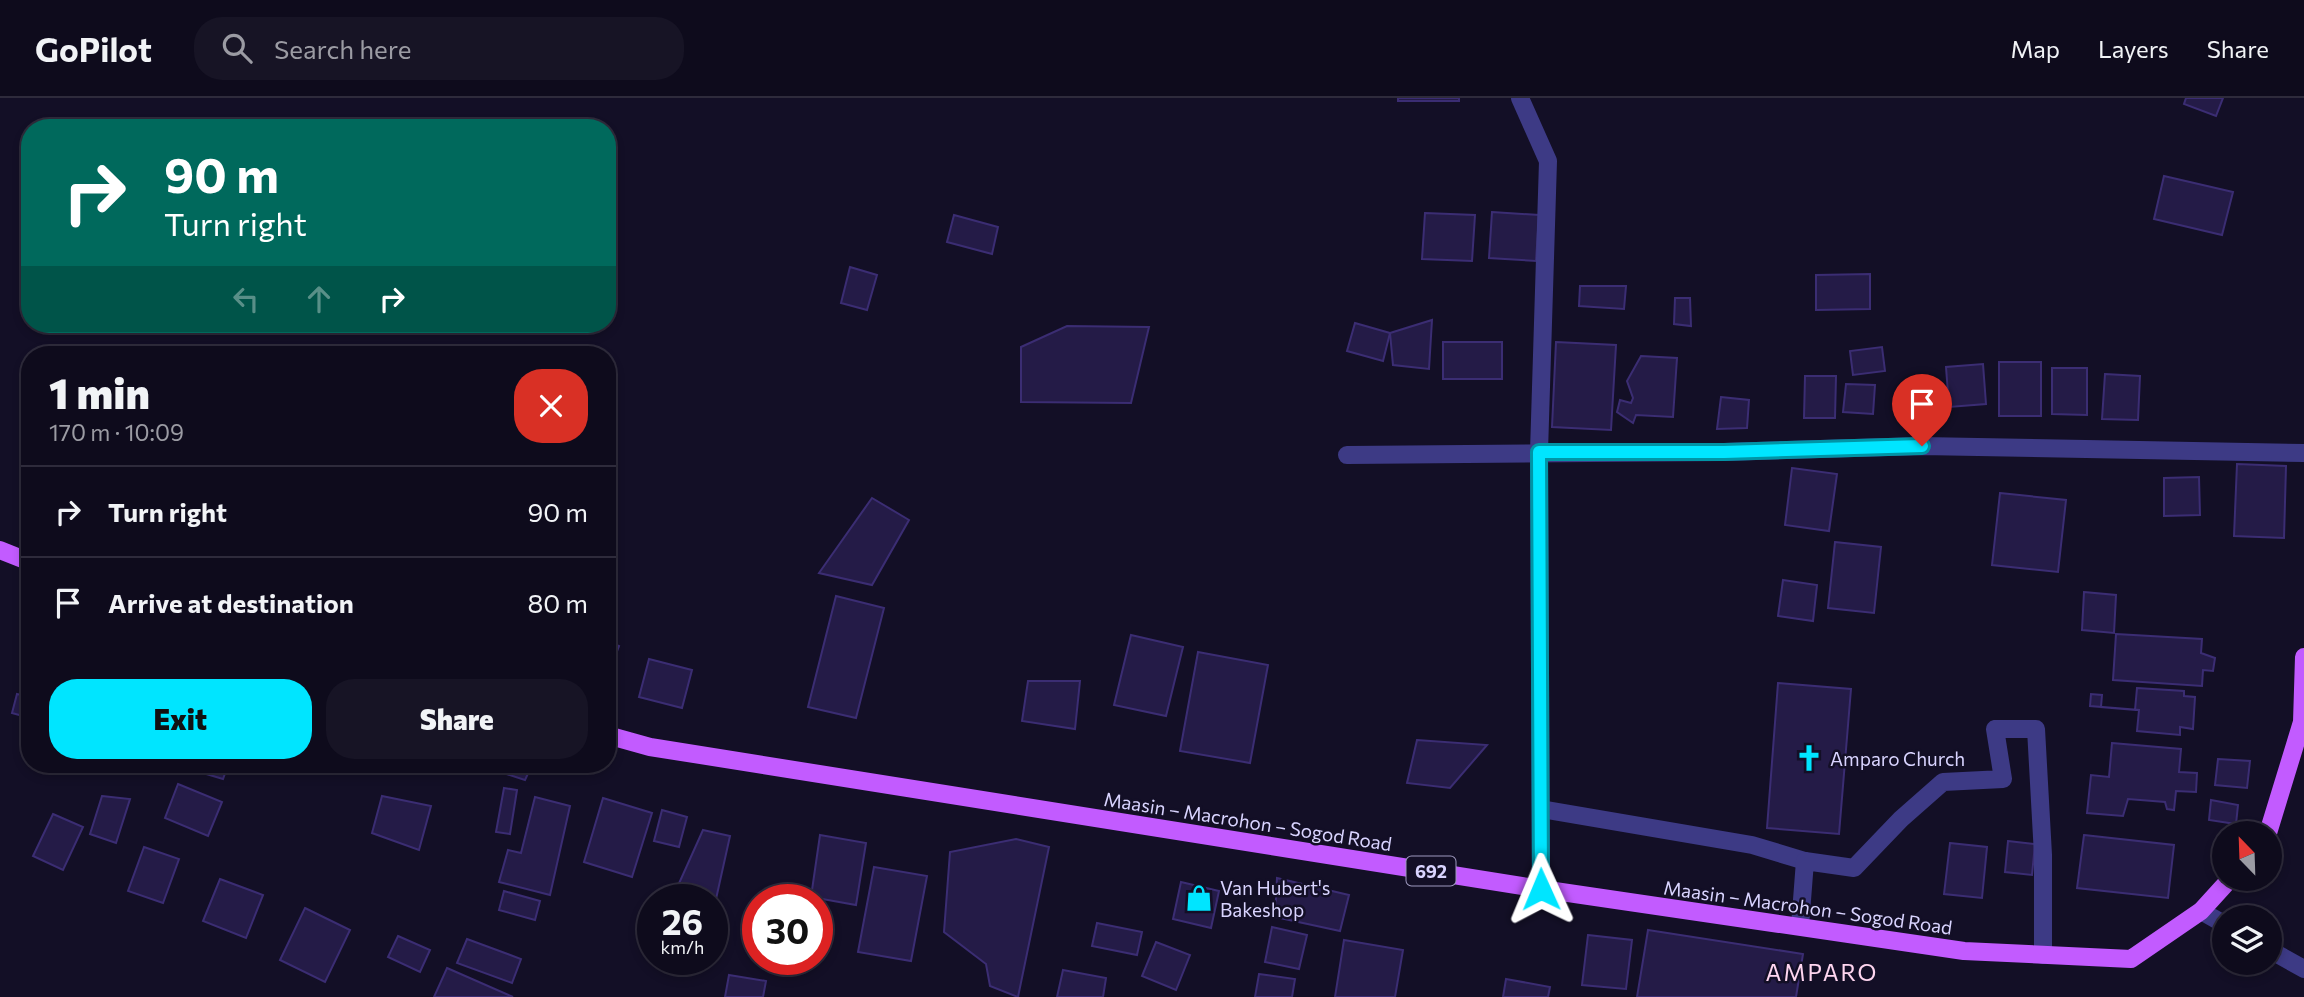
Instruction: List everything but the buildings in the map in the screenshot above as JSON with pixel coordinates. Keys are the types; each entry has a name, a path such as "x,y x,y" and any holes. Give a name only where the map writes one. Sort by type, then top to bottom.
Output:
{"main road":[{"path":"0,550 21,558"},
{"path":"2272,821 2302,722 2304,657"},
{"name":"Maasin – Macrohon – Sogod Road","path":"616,738 650,747 1541,889 1964,951 2131,959 2201,911 2219,891"}],"street":[{"path":"1520,98 1548,162 1539,452 1541,889"},
{"path":"1347,455 1724,452 1922,446 2304,453"},
{"path":"1541,809 1752,845 1805,860 1854,867 1901,819 1943,782 2003,779 1995,729 2036,729 2043,855 2043,955"},
{"path":"1800,926 1805,860"},
{"path":"2201,911 2212,917"},
{"path":"2282,957 2304,969"}],"place":[{"name":"Amparo Church","path":"1809,758"},
{"name":"Van Hubert's Bakeshop","path":"1199,898"}],"district":[{"name":"AMPARO","path":"1822,972"}],"route":[{"path":"1541,889 1539,452 1724,452 1922,446"}]}
